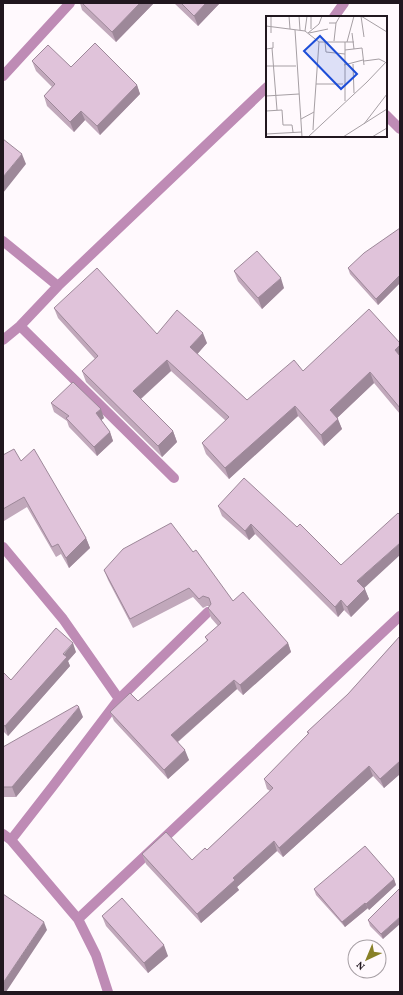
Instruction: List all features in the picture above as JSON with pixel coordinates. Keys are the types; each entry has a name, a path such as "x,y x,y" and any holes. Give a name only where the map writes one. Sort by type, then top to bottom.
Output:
{"street":[{"path":"3,76 70,3"},
{"path":"335,16 344,3"},
{"path":"3,340 20,326 58,286 266,88"},
{"path":"387,115 400,129"},
{"path":"3,242 58,286"},
{"path":"20,326 174,478"},
{"path":"3,547 63,619 119,699"},
{"path":"108,992 96,955 78,919 7,837 53,786 119,699 208,612"},
{"path":"78,919 400,616"}],"building":[{"path":"82,3 140,3 112,32"},
{"path":"181,3 206,3 194,16"},
{"path":"95,43 137,85 97,126 81,111 70,122 44,96 55,84 32,61 48,45 71,67"},
{"path":"3,139 22,154 3,177"},
{"path":"400,228 400,275 376,299 348,268 364,253"},
{"path":"257,251 281,278 258,298 234,271"},
{"path":"97,268 157,334 177,310 203,333 190,347 247,400 294,360 303,371 369,309 400,343 395,350 400,356 400,408 370,372 330,410 338,419 321,435 295,406 225,468 202,443 229,417 167,360 133,391 173,431 158,446 82,371 98,356 54,308"},
{"path":"73,382 101,409 96,413 110,432 94,447 66,418 69,416 51,403"},
{"path":"14,449 21,461 34,449 86,538 66,558 58,544 52,547 24,497 3,509 3,455"},
{"path":"244,478 297,527 300,524 341,565 398,513 400,515 400,543 357,581 365,589 347,607 341,600 335,607 251,524 245,531 218,506"},
{"path":"171,523 193,552 196,550 233,601 243,592 288,643 240,685 234,680 171,735 185,750 164,770 110,712 130,693 138,701 208,640 205,637 221,623 208,608 211,604 209,598 203,596 199,599 189,588 130,619 104,570 123,549"},
{"path":"56,628 73,643 63,654 67,657 5,726 3,725 3,672 11,680"},
{"path":"400,636 400,761 380,779 369,766 279,848 274,841 233,878 235,880 197,914 142,854 166,832 192,860 205,848 207,850 273,788 264,779 309,733 307,732 348,694"},
{"path":"77,705 79,707 12,787 3,787 3,747"},
{"path":"365,846 394,879 366,904 365,903 342,922 314,889"},
{"path":"400,888 400,917 381,934 368,920"},
{"path":"3,894 44,922 3,983"},
{"path":"122,898 164,945 144,963 102,916"}]}
